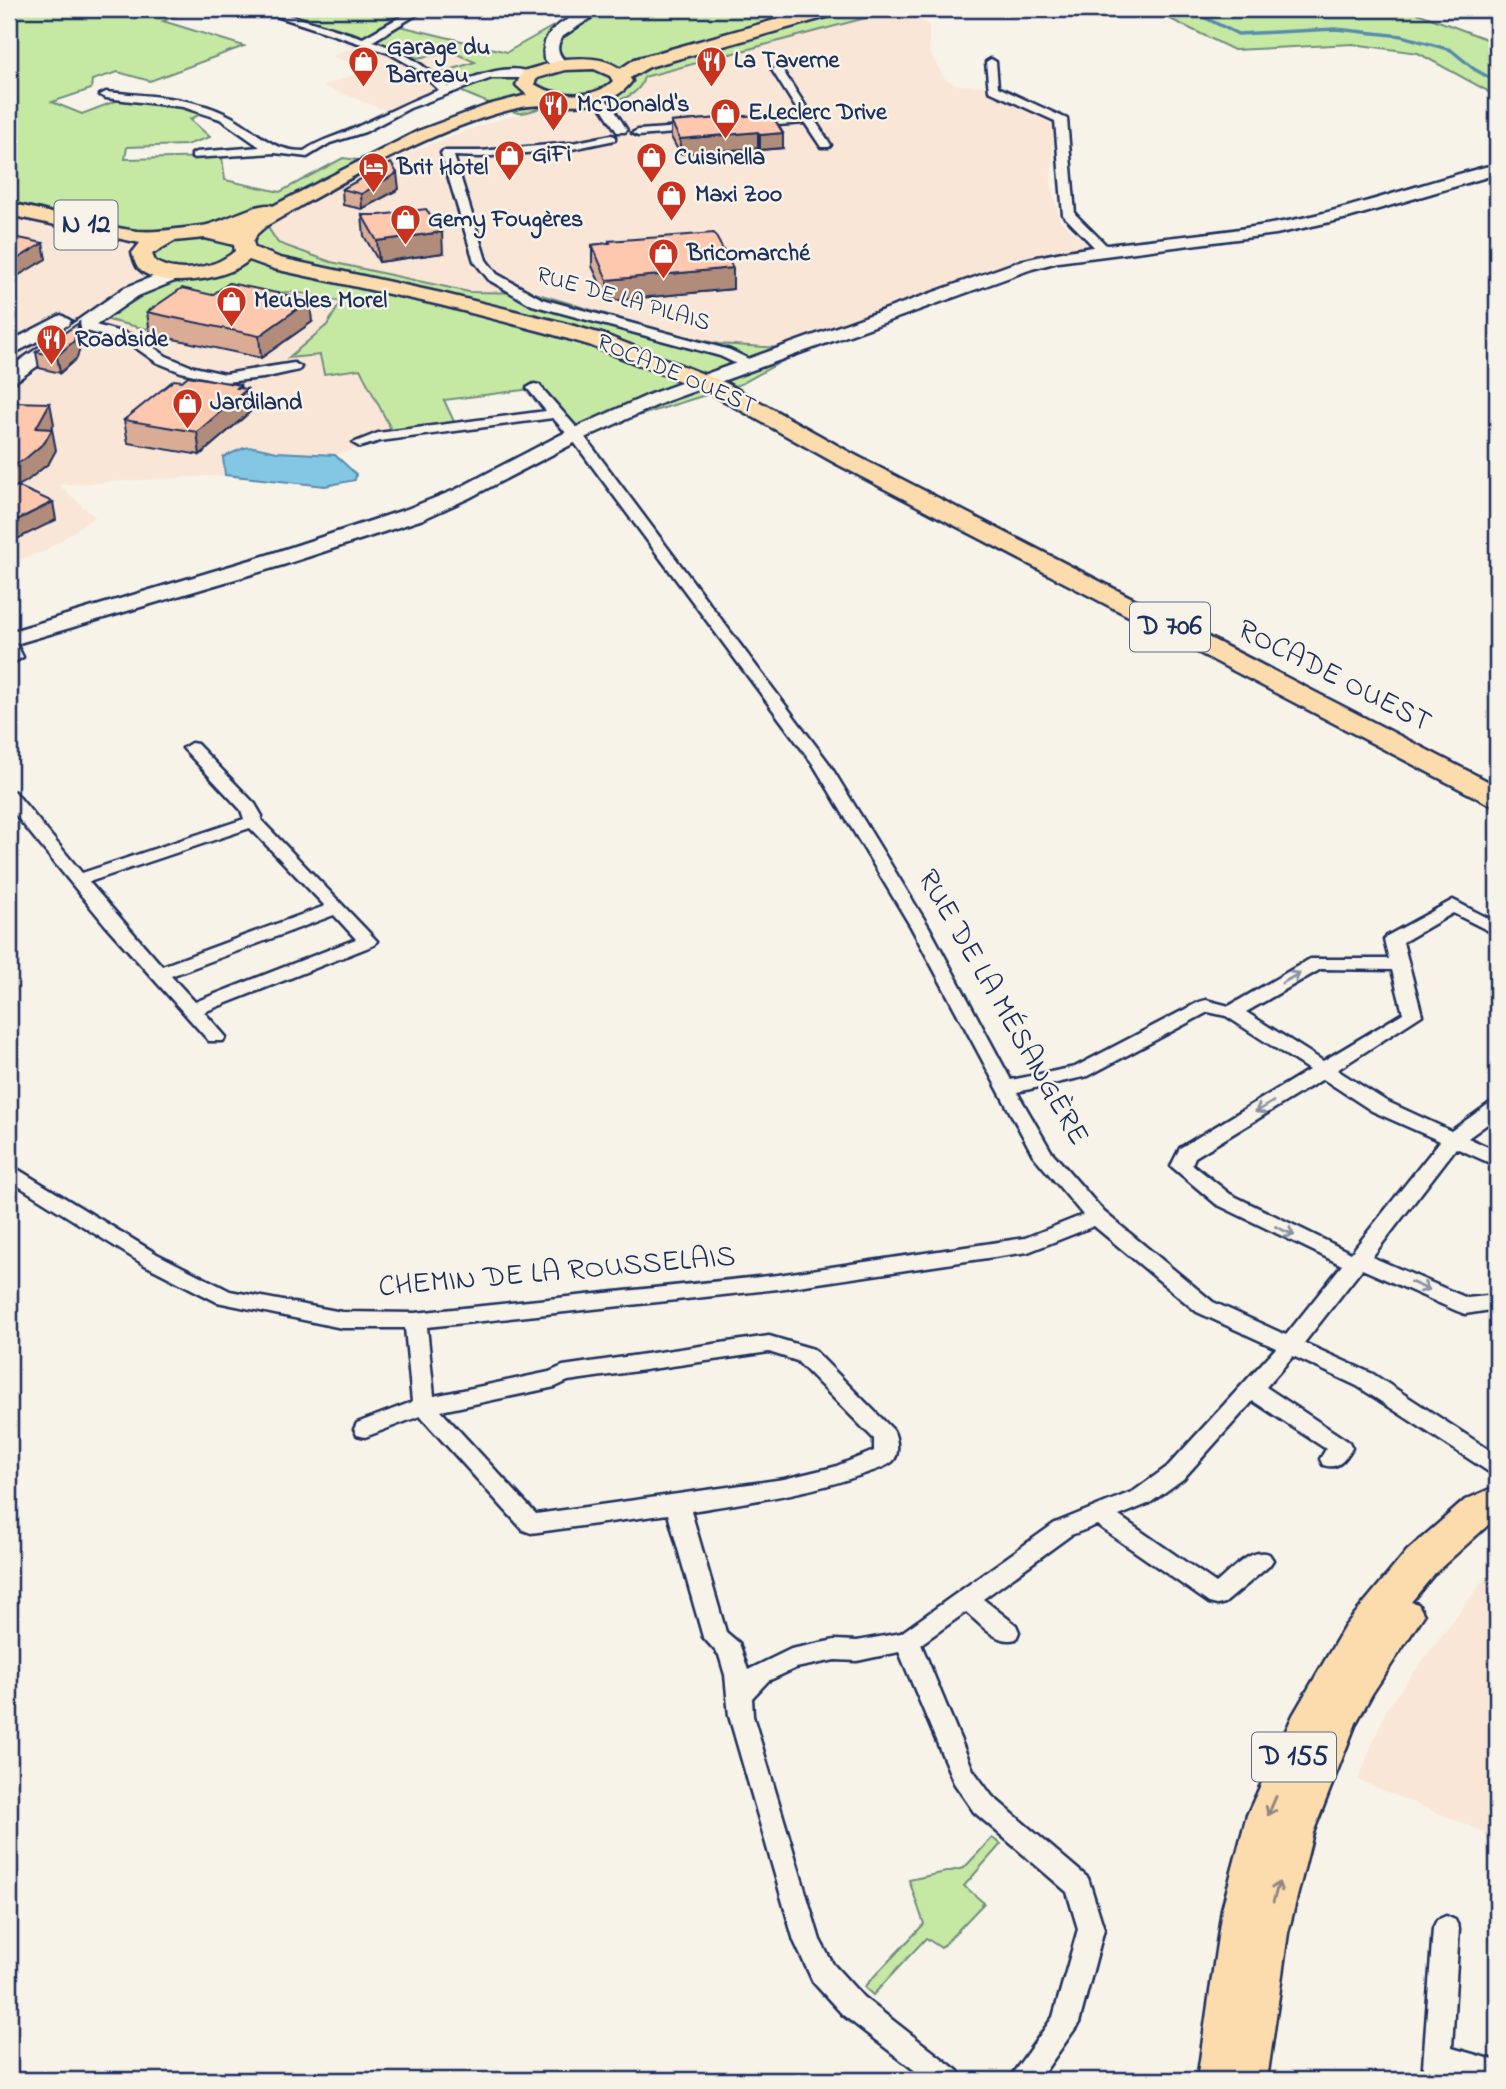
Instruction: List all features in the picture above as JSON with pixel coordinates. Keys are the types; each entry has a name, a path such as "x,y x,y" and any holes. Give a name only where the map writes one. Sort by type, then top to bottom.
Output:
{"highway":[{"path":"598,65 636,59 810,9"},
{"path":"621,75 642,63 834,9"}],"main road":[{"path":"144,259 153,242 164,237 205,232 248,219 364,155 500,100 527,80 559,65 598,65 621,75 623,81 620,87 597,97 550,97 517,102 485,112 377,157 258,222 248,230 245,247 235,264 224,268"},
{"path":"527,80 538,94 550,97"},
{"name":"N 12","path":"9,211 138,237 164,237"},
{"name":"N 12","path":"9,211 121,240 144,259"},
{"name":"ROCADE OUEST","path":"205,232 221,233 274,263 500,314 707,385 1497,797"},
{"name":"ROCADE OUEST","path":"144,259 176,274 209,272 224,268 354,281"},
{"name":"D 155","path":"1220,2080 1244,1909 1268,1815 1313,1715 1359,1637 1421,1563 1478,1510 1497,1500"},
{"name":"D 155","path":"1244,2080 1270,1913 1297,1817 1335,1723 1380,1646 1441,1570 1497,1514"}],"street":[{"path":"260,9 365,41 412,60 447,92"},
{"path":"365,41 421,9"},
{"path":"559,65 552,59 550,44 556,34 596,9"},
{"path":"991,62 993,89 1061,119 1069,215 1104,251"},
{"path":"777,70 825,145"},
{"path":"196,156 272,150 307,154 316,146 361,130 406,106 499,73 527,80"},
{"path":"106,95 184,104 224,117 272,150"},
{"path":"597,97 608,108 621,130"},
{"path":"734,126 809,119"},
{"path":"638,133 635,138 628,140 611,138 611,133 621,130 638,133 707,128"},
{"name":"RUE DE LA PILAIS","path":"611,138 559,147 481,154 447,153 480,261 493,276 512,290 537,302 725,353 750,365"},
{"path":"9,660 15,657 9,642 415,514 629,411 707,385 750,365 1026,265 1104,251 1276,229 1342,214 1497,169"},
{"path":"9,350 136,281 144,259"},
{"path":"9,377 131,292 176,274"},
{"path":"81,325 134,340 162,359 186,369 225,378 294,367"},
{"name":"RUE DE LA MÉSANGÈRE","path":"534,388 575,435 782,710 866,834 953,985 1004,1088 1043,1155 1097,1217 1205,1307 1366,1380 1497,1466"},
{"path":"360,443 378,437 556,413"},
{"path":"191,748 249,808 253,817 251,822"},
{"path":"9,796 113,923 216,1037"},
{"path":"191,1010 368,941 251,822"},
{"path":"79,880 251,822"},
{"path":"1497,930 1453,905 1393,940 1413,1015 1187,1153 1181,1166 1223,1199 1278,1228 1465,1306 1497,1302"},
{"path":"159,974 336,908"},
{"path":"1232,1012 1317,963 1399,965"},
{"path":"1004,1088 1081,1072 1206,1006 1232,1012 1379,1106 1497,1159"},
{"path":"739,1695 759,1674 791,1659 835,1650 857,1651 907,1641 968,1600 1063,1529 1142,1497 1175,1473 1253,1390 1289,1347 1452,1140 1497,1108"},
{"name":"CHEMIN DE LA ROUSSELAIS","path":"9,1171 150,1259 225,1297 342,1320 415,1321 778,1282 1028,1245 1097,1217"},
{"path":"365,1429 424,1406 555,1379 563,1374 769,1345 805,1355 885,1436 885,1455 857,1468 767,1490 531,1524 424,1406 415,1321"},
{"path":"1253,1390 1342,1448 1331,1459"},
{"path":"677,1504 715,1637 730,1650 741,1716 807,1941 823,1973 853,2006 948,2080"},
{"path":"1098,1514 1217,1595 1261,1560"},
{"path":"968,1600 1007,1632"},
{"path":"907,1641 963,1775 983,1804 1079,1886 1091,1929 1065,2023 1022,2080"},
{"path":"1446,1928 1437,2069 1497,2074"}],"shaded area":[{"path":"900,9 929,25 929,52 944,78 957,85 987,86 1006,101 1040,114 1054,123 1051,183 1059,219 1090,248 780,348 719,344 662,331 535,293 469,292 331,262 278,243 267,227 381,163 488,123 553,105 588,105 613,101 643,77"},
{"path":"354,33 417,58 453,52 476,61 438,75 451,87 387,111 323,86 369,69 332,56 352,48 337,39"},
{"path":"9,201 134,231 168,281 105,318 185,302 265,298 275,292 292,292 342,302 327,325 289,357 320,355 325,374 360,369 392,431 372,445 335,455 277,452 254,447 222,471 225,475 59,485 95,517 43,552 9,563"},
{"path":"1497,1562 1497,1860 1484,1832 1358,1780 1387,1708"}],"green space":[{"path":"9,9 191,9 163,21 244,46 150,81 118,72 92,80 91,89 52,102 82,114 121,99 210,110 190,119 210,137 186,145 127,147 125,159 222,157 225,180 280,192 343,158 381,163 267,226 278,243 331,262 469,292 535,293 662,331 719,344 780,348 795,354 741,384 590,431 549,412 531,389 444,400 456,426 392,431 360,369 324,374 320,355 288,358 327,325 341,302 302,293 283,292 265,298 185,302 146,329 104,319 168,281 134,231 9,201"},
{"path":"271,9 426,9 400,26 507,52 584,9 899,9 644,77 639,88 618,100 552,105 520,113 459,91 437,74 475,62 453,52 417,58 354,33"},
{"path":"1150,9 1412,11 1497,43 1497,100 1486,90 1418,53 1353,44 1234,50"},
{"path":"992,1838 1001,1844 964,1886 984,1903 941,1948 926,1938 873,1995 864,1987 924,1924 909,1880 964,1868"}],"water":[{"path":"254,447 277,452 335,455 356,474 355,480 325,486 225,475 223,457 244,448"}],"building":[{"path":"771,114 783,133 760,135 758,132 680,139 671,122"},
{"path":"391,163 397,173 361,194 342,189"},
{"path":"426,209 442,232 377,241 362,215 380,215"},
{"path":"714,233 733,268 607,280 592,245 610,243 609,241"},
{"path":"9,236 43,243 9,264"},
{"path":"229,283 310,300 259,336 147,312 182,288 212,295"},
{"path":"79,323 74,341 57,356 36,352"},
{"path":"188,376 240,385 237,388 247,389 197,432 124,420 174,380 182,381"},
{"path":"9,402 50,403 36,428 52,429 45,442 24,460 9,467"},
{"path":"17,486 53,502 9,524 9,491"}],"waterway":[{"path":"1187,9 1238,34 1336,29 1402,36 1451,50 1474,69 1497,82"}],"place":[{"name":"La Taverne","path":"711,88"},
{"name":"Garage du Barreau","path":"364,89"},
{"name":"McDonald's","path":"554,132"},
{"name":"E.Leclerc Drive","path":"725,140"},
{"name":"GiFi","path":"509,182"},
{"name":"Cuisinella","path":"651,185"},
{"name":"Brit Hotel","path":"374,195"},
{"name":"Maxi Zoo","path":"672,222"},
{"name":"Gemy Fougères","path":"405,247"},
{"name":"Bricomarché","path":"664,281"},
{"name":"Meubles Morel","path":"231,328"},
{"name":"Roadside","path":"52,367"},
{"name":"Jardiland","path":"187,430"}]}
